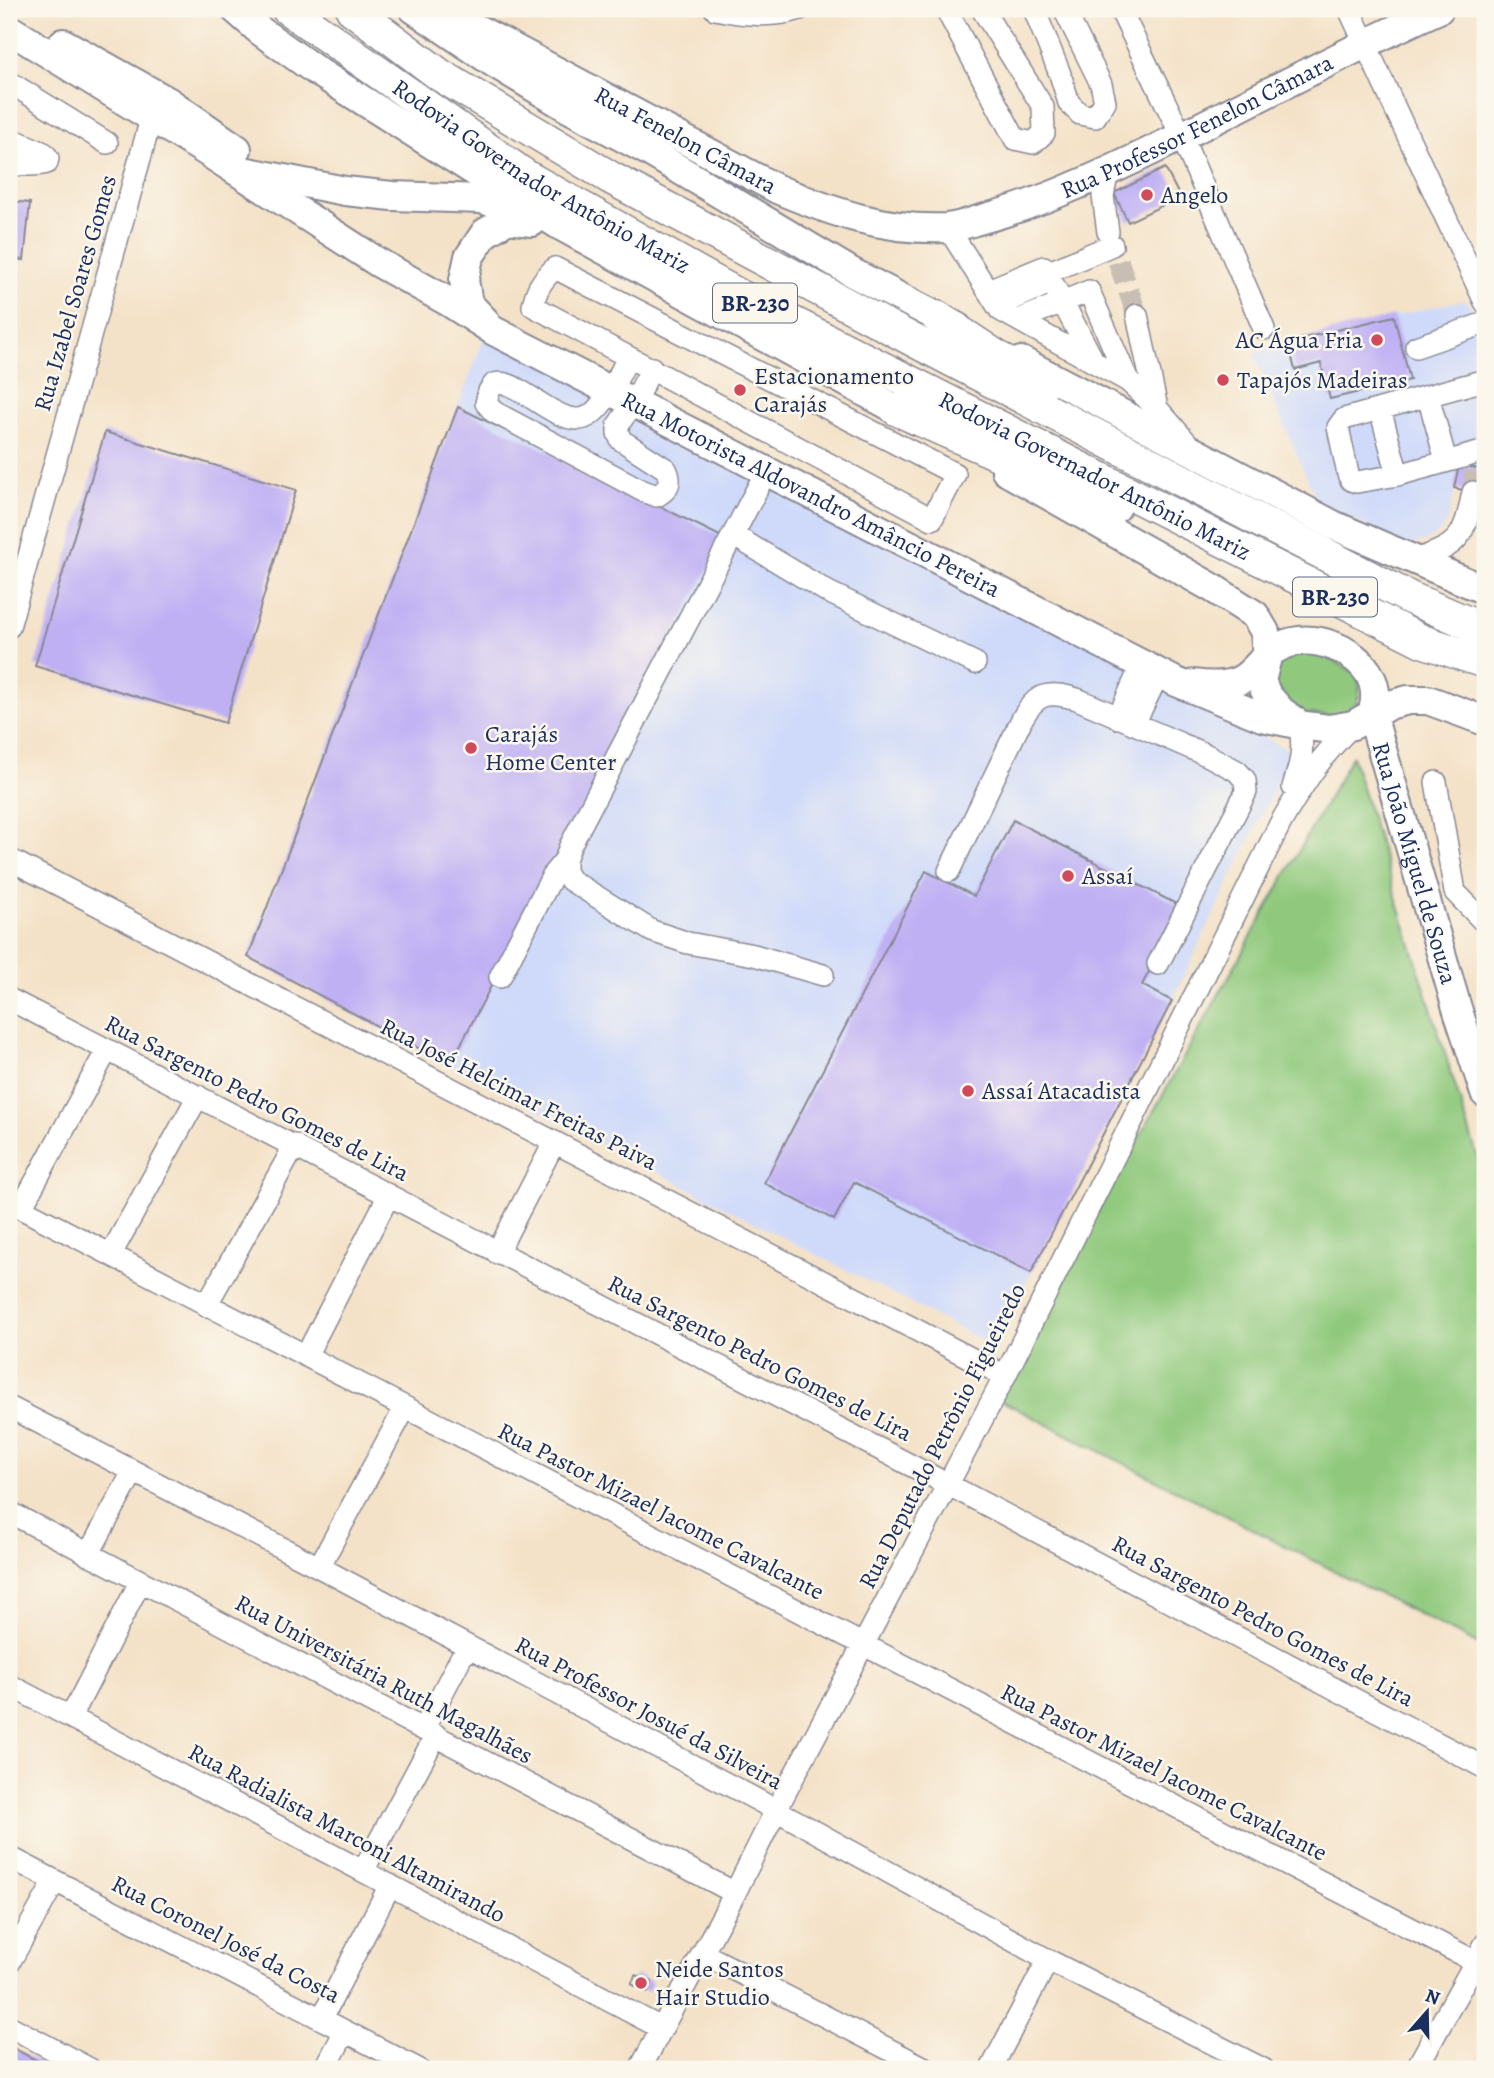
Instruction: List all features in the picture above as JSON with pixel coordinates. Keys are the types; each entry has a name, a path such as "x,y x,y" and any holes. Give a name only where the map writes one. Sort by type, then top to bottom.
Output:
{"highway":[{"name":"Rodovia Governador Antônio Mariz","path":"288,9 527,177 738,295 1422,640 1485,663"},
{"name":"Rodovia Governador Antônio Mariz","path":"352,9 440,75 611,178 911,340 1240,511 1437,611 1485,630"},
{"path":"937,317 1010,367 1240,511"},
{"path":"896,409 1101,501 1248,553"}],"main road":[{"path":"235,9 258,30 315,71 559,225"},
{"path":"414,9 491,61 570,109 649,152 853,273 1334,525 1485,590"},
{"name":"Rua Fenelon Câmara","path":"439,9 777,189 834,213 892,226 948,228"},
{"name":"Rua Professor Fenelon Câmara","path":"948,228 1009,211 1075,187 1182,137 1365,42 1439,9"},
{"path":"9,13 160,110"},
{"path":"9,29 160,110"},
{"name":"Rua Motorista Aldovandro Amâncio Pereira","path":"160,110 234,169 379,263 494,331 1158,672 1262,717 1300,725"},
{"name":"Rua Motorista Aldovandro Amâncio Pereira","path":"160,110 280,176 387,250 449,302"},
{"path":"234,169 345,191 392,196 482,199 559,225"},
{"path":"494,331 468,303 464,280 469,257 485,233 508,219 559,225"},
{"name":"BR-230","path":"559,225 896,409"},
{"path":"896,409 1211,587 1255,615 1265,632 1267,657 1261,681 1267,695 1281,712 1300,725 1329,729 1362,720 1389,705 1408,700 1429,700 1485,721"},
{"path":"1267,657 1279,647 1293,641 1329,643 1354,656 1370,677 1376,696 1362,720"},
{"name":"Rua Motorista Aldovandro Amâncio Pereira","path":"1158,672 1224,686 1239,682 1250,675 1267,657"},
{"name":"Rua João Miguel de Souza","path":"1362,720 1485,1093"}],"street":[{"path":"715,9 746,15 784,14 800,9"},
{"path":"946,9 1015,139 1033,144 1044,133 1043,107 982,9"},
{"path":"1034,9 1069,103 1080,114 1095,117 1105,102 1101,84 1064,9"},
{"path":"1120,9 1182,137 1264,329"},
{"path":"1349,9 1485,302"},
{"path":"9,82 107,143"},
{"name":"Rua Izabel Soares Gomes","path":"9,627 160,110"},
{"path":"9,138 44,153 48,158 43,165 9,164"},
{"path":"993,298 1050,278 1110,238 1103,196 1108,171"},
{"path":"948,228 993,298 1019,320 1128,381 1157,408 1195,452"},
{"path":"555,268 955,474 932,519 652,369 533,306 536,291 543,278 555,268"},
{"path":"1050,278 1094,362"},
{"path":"1019,320 1089,291 1128,381"},
{"path":"1137,315 1157,408"},
{"path":"1416,347 1485,323"},
{"path":"628,357 622,396 618,425 618,433 621,440 666,469 670,477 668,486 657,496 494,412 486,403 489,391 494,384 501,382 566,416 580,419 591,416 622,396 652,369"},
{"path":"1481,457 1446,461 1398,475 1357,482 1351,480 1348,474 1338,427 1344,419 1485,380"},
{"path":"1428,396 1446,461"},
{"path":"1380,409 1398,475"},
{"path":"500,976 554,873 565,860 767,470"},
{"path":"1416,560 1446,550 1460,536 1476,506"},
{"path":"733,535 828,592 975,663"},
{"path":"1126,721 1158,672"},
{"path":"949,872 1031,703 1041,696 1057,693 1077,699 1209,756 1237,771 1245,780 1246,792 1158,964"},
{"name":"Rua Deputado Petrônio Figueiredo","path":"640,2069 1005,1376 1281,822 1310,773 1332,744 1362,720"},
{"name":"Rua Deputado Petrônio Figueiredo","path":"1281,822 1302,760 1300,725"},
{"path":"1436,782 1455,892 1485,923"},
{"name":"Rua José Helcimar Freitas Paiva","path":"9,859 1005,1376"},
{"path":"565,860 565,871 570,880 652,931 688,943 754,955 823,975"},
{"name":"Rua Sargento Pedro Gomes de Lira","path":"9,999 947,1484 1485,1768"},
{"path":"15,1205 107,1050"},
{"path":"111,1254 198,1096"},
{"path":"497,1253 554,1143"},
{"path":"206,1306 295,1145"},
{"path":"306,1356 389,1195"},
{"name":"Rua Pastor Mizael Jacome Cavalcante","path":"15,1205 863,1646 1481,1953"},
{"name":"Rua Professor Josué da Silveira","path":"9,1407 319,1567 776,1810 1048,1960 1263,2069"},
{"path":"319,1567 405,1408"},
{"path":"88,1555 133,1472"},
{"name":"Rua Universitária Ruth Magalhães","path":"9,1512 735,1893"},
{"path":"71,1717 140,1582"},
{"path":"363,1871 430,1732 467,1646"},
{"name":"Rua Radialista Marconi Altamirando","path":"9,1685 661,2028"},
{"name":"Rua Coronel José da Costa","path":"9,1857 418,2069"},
{"path":"9,1963 55,1881"},
{"path":"322,2018 390,1885"},
{"path":"702,1953 927,2069"},
{"path":"1416,2069 1481,1953"},
{"path":"991,2069 1048,1960"},
{"path":"9,2026 90,2069"},
{"path":"325,2069 345,2031"}],"shaded area":[{"path":"1467,299 1485,336 1485,495 1455,489 1443,530 1426,541 1405,546 1317,501 1253,353 1288,342"},
{"path":"486,333 1039,617 1292,752 1172,1001 993,1346 450,1065 248,957"}],"green space":[{"path":"1313,650 1359,674 1357,702 1348,712 1331,716 1304,714 1274,685 1276,666 1283,657"},
{"path":"1352,756 1485,1181 1485,1648 994,1397"}],"building":[{"name":"Angelo","path":"1165,168 1180,197 1128,222 1114,193"},
{"path":"9,201 30,203 24,260 9,258"},
{"path":"1394,316 1410,380 1330,399 1321,363 1295,370 1288,342"},
{"name":"Carajás Home Center","path":"458,407 724,538 450,1065 248,957"},
{"path":"105,432 296,490 225,723 35,666"},
{"path":"1459,465 1485,470 1485,495 1454,488"},
{"name":"Assaí Atacadista","path":"1013,820 1182,907 1142,985 1172,1001 1031,1273 854,1182 834,1220 764,1183 926,871 974,896"},
{"name":"Neide Santos Hair Studio","path":"636,1975 652,1982 648,1992 631,1984"},
{"path":"9,2046 53,2069 9,2069"}],"tunnel":[{"path":"1108,232 1137,315"},
{"path":"1473,492 1476,468"}],"place":[{"name":"Angelo","path":"1147,195"},
{"name":"AC Água Fria","path":"1377,340"},
{"name":"Tapajós Madeiras","path":"1223,380"},
{"name":"Estacionamento Carajás","path":"740,390"},
{"name":"Carajás Home Center","path":"471,748"},
{"name":"Assaí","path":"1068,876"},
{"name":"Assaí Atacadista","path":"968,1091"},
{"name":"Neide Santos Hair Studio","path":"641,1983"}]}
